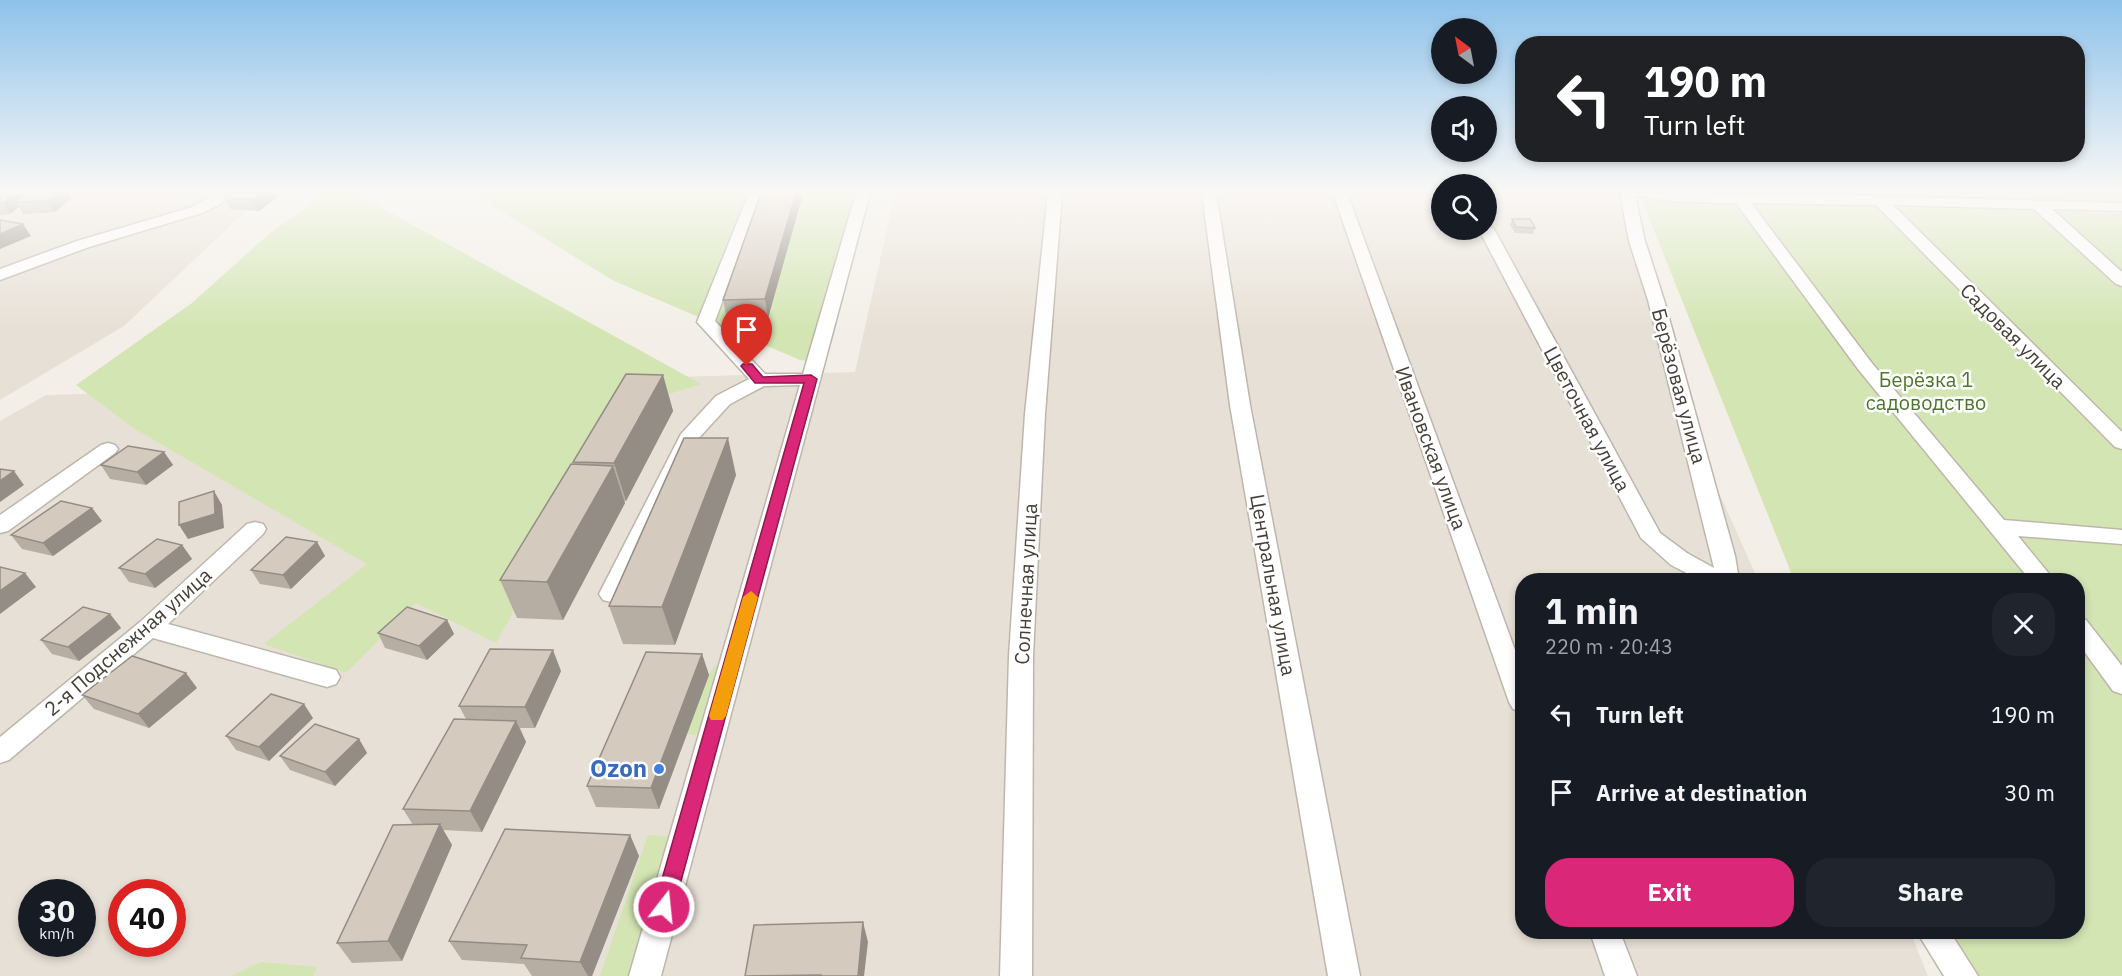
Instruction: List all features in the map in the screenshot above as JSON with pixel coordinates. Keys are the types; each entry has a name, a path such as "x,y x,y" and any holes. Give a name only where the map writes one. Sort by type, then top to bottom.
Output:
{"street":[{"path":"0,275 101,239"},
{"path":"738,239 706,322 760,380"},
{"path":"645,976 850,239"},
{"name":"Солнечная улица","path":"1016,976 1021,656 1035,414 1051,239"},
{"name":"Центральная улица","path":"1216,239 1240,405 1344,976"},
{"name":"Ивановская улица","path":"1356,239 1515,682"},
{"name":"Берёзовая улица","path":"1636,239 1656,300 1724,556 1726,573"},
{"path":"1768,239 1798,283 1944,464 2001,527 2037,573"},
{"name":"Садовая улица","path":"1917,239 2122,443"},
{"path":"2075,239 2122,281"},
{"name":"Цветочная улица","path":"1492,240 1652,538 1679,559 1705,573"},
{"path":"611,594 688,438 723,400 760,380 811,379"},
{"path":"0,526 108,449"},
{"path":"2001,527 2122,537"},
{"name":"2-я Подснежная улица","path":"0,752 149,628 255,529"},
{"path":"149,628 327,677"},
{"path":"2085,635 2122,684"},
{"path":"1608,939 1621,976"},
{"path":"1937,939 1962,976"}],"shaded area":[{"path":"0,239 217,239 124,326 0,400"},
{"path":"885,239 1637,239 1690,427 1755,573 1515,573 1515,939 1913,939 1928,976 0,976 0,421 46,395 855,372"}],"green space":[{"path":"264,239 438,239 701,384 628,407 496,643 416,603 346,673 264,644 367,564 135,429 76,385 192,303"},
{"path":"545,239 849,239 815,362 800,360 614,281"},
{"name":"Берёзка 1 садоводство","path":"1657,239 2122,239 2122,976 1952,976 1938,939 2085,939 2085,573 1791,573"},
{"path":"722,661 709,736 686,734 705,683 710,673"},
{"path":"648,835 678,837 636,976 600,976"},
{"path":"261,962 318,967 313,976 231,976"}],"building":[{"path":"745,239 783,239 765,299 723,300"},
{"path":"626,374 663,375 614,463 573,462"},
{"path":"684,438 728,438 662,607 609,606"},
{"path":"128,446 164,452 137,472 101,465"},
{"path":"571,464 613,466 547,582 500,580"},
{"path":"0,469 14,471 0,481"},
{"path":"214,491 215,514 179,525 179,502"},
{"path":"61,501 92,508 43,543 11,535"},
{"path":"286,537 317,542 283,575 251,570"},
{"path":"157,539 182,545 145,574 119,568"},
{"path":"0,567 25,573 0,591"},
{"path":"83,607 110,614 68,647 41,640"},
{"path":"407,607 447,620 419,646 378,633"},
{"path":"490,649 553,650 525,707 459,706"},
{"path":"646,652 702,654 651,788 587,786"},
{"path":"132,656 186,673 138,714 82,695"},
{"path":"271,694 304,704 259,747 226,736"},
{"path":"454,719 516,721 470,811 403,809"},
{"path":"315,724 359,739 325,772 280,756"},
{"path":"440,824 388,941 337,943 393,825"},
{"path":"505,829 630,835 580,962 521,958 527,945 449,941"},
{"path":"863,922 858,976 745,976 754,925"}],"slow traffic":[{"path":"717,716 751,597"}],"place":[{"name":"Ozon","path":"659,769"}],"route":[{"path":"664,907 811,379 760,380 747,366"}]}
